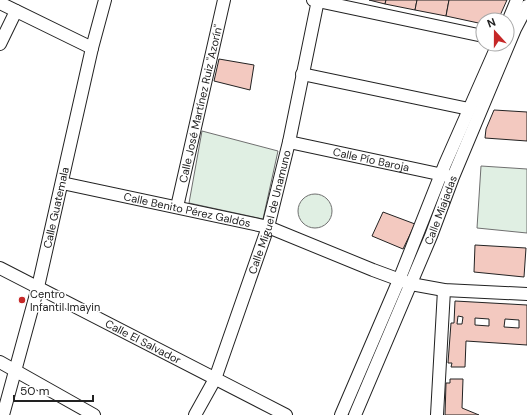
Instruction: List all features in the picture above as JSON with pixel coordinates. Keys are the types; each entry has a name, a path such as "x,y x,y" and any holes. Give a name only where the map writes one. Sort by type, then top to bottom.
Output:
{"street":[{"name":"Calle Guatemala","path":"3,415 38,287 92,48 105,0"},
{"name":"Calle José Martínez Ruiz \"Azorín\"","path":"177,207 224,0"},
{"path":"316,0 475,34"},
{"name":"Calle Miguel de Unamuno","path":"195,415 215,380 268,227 288,142 316,0"},
{"path":"512,12 516,0"},
{"path":"0,3 92,48"},
{"name":"Calle Miajadas","path":"515,28 527,7"},
{"path":"0,44 16,11"},
{"name":"Calle Miajadas","path":"341,415 399,280 441,174 494,52"},
{"name":"Calle Miajadas","path":"355,415 411,284 504,52"},
{"path":"302,74 469,109"},
{"name":"Calle Pío Baroja","path":"288,142 441,174 453,178"},
{"name":"Calle Benito Pérez Galdós","path":"62,183 268,227 411,284 444,290 527,294"},
{"name":"Calle El Salvador","path":"0,268 215,380 286,415"},
{"path":"437,415 444,290"},
{"path":"0,362 94,415"}],"green space":[{"path":"202,131 278,151 263,219 189,203"},
{"path":"481,166 527,169 527,233 477,228"},
{"path":"318,194 327,199 331,204 331,218 327,223 322,227 312,228 308,227 299,218 298,208 299,204 308,195"}],"building":[{"path":"369,0 386,0 385,4"},
{"path":"386,0 417,0 415,10 385,4"},
{"path":"417,0 449,0 446,16 415,10"},
{"path":"449,0 507,0 502,12 475,12 475,22 446,16"},
{"path":"219,59 254,65 250,90 214,81"},
{"path":"494,110 527,112 527,141 485,138 486,129"},
{"path":"383,212 415,224 403,249 372,236"},
{"path":"475,245 526,248 524,277 474,272"},
{"path":"455,301 527,305 527,345 466,341 465,367 451,367 452,363 448,363 451,323 454,323","holes":["458,316 463,317 462,324 457,324","475,318 489,319 489,326 475,325","505,319 519,320 519,328 504,327"]},
{"path":"450,379 463,379 462,408 479,415 445,415 446,383 450,383"}],"place":[{"name":"Centro Infantil Imayin","path":"22,300"}]}
